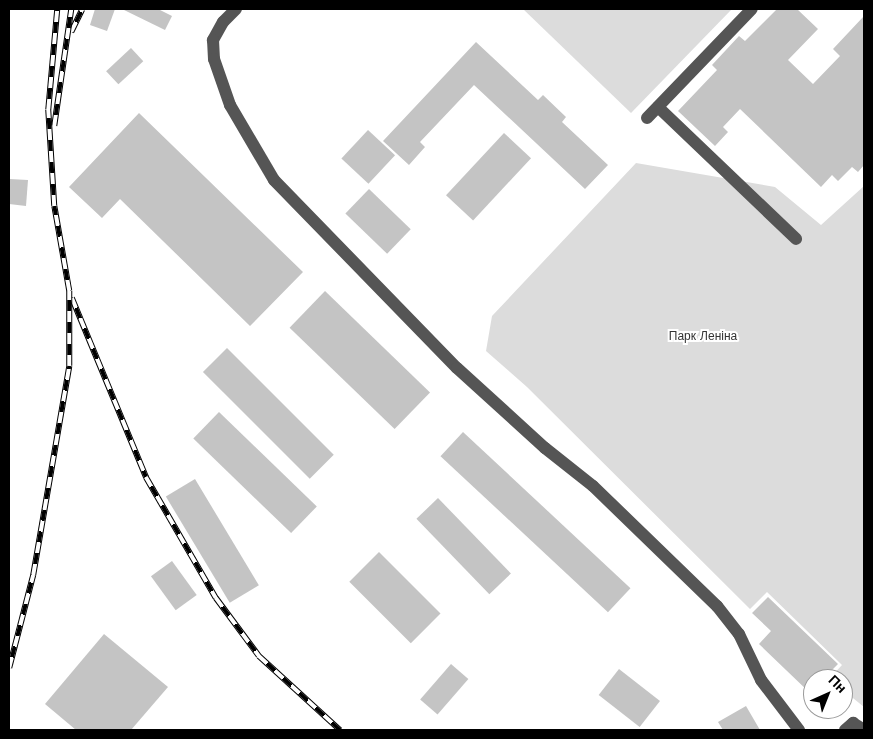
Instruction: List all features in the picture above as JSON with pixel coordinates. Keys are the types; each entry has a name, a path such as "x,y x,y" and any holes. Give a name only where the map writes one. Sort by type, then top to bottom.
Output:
{"street":[{"path":"236,9 223,22 213,40 214,59 230,105 274,180 457,368 545,448 594,486 717,606 739,634 761,680 799,730"},
{"path":"647,118 752,9"},
{"path":"658,107 796,239"},
{"path":"845,730 853,723 864,730"}],"green space":[{"path":"523,9 732,9 631,113"},
{"name":"Парк Леніна","path":"636,163 775,187 821,225 864,186 864,707 853,698 853,669 838,669 842,665 767,592 750,609 527,387 486,351 492,316"}],"building":[{"path":"95,9 115,9 107,31 90,25"},
{"path":"122,9 158,9 172,16 165,30"},
{"path":"777,9 797,9 818,29 788,60 813,84 840,56 833,49 864,16 864,165 858,172 852,167 838,181 832,175 821,187 740,109 723,127 728,132 715,146 678,111 717,70 712,65 739,36 745,41"},
{"path":"476,42 538,100 543,95 566,117 562,122 608,165 585,189 474,85 420,142 425,147 409,165 383,141"},
{"path":"131,48 143,61 118,84 106,71"},
{"path":"139,113 303,272 250,326 120,199 102,218 69,187"},
{"path":"368,130 395,155 368,184 341,159"},
{"path":"504,133 531,158 473,220 446,195"},
{"path":"9,179 28,180 26,206 9,204"},
{"path":"369,189 411,229 387,254 345,213"},
{"path":"325,291 430,392 395,429 290,328"},
{"path":"227,348 334,455 310,479 203,372"},
{"path":"219,412 317,506 291,533 193,439"},
{"path":"463,432 630,588 608,612 440,456"},
{"path":"195,479 259,585 230,603 166,497"},
{"path":"438,498 511,574 489,594 416,519"},
{"path":"379,552 441,614 411,643 349,582"},
{"path":"172,561 197,595 176,610 151,576"},
{"path":"768,597 838,664 833,669 803,669 803,686 759,644 771,631 752,613"},
{"path":"104,634 168,687 131,730 76,730 45,704"},
{"path":"451,664 468,679 438,715 420,699"},
{"path":"619,669 660,701 640,727 599,695"},
{"path":"746,706 760,730 723,730 718,722"}],"railway":[{"path":"9,668 33,575 69,366 69,291 54,206 48,110 57,9"},
{"path":"54,126 71,9"},
{"path":"71,32 82,9"},
{"path":"72,298 146,477 216,598 259,656 340,730"}]}
